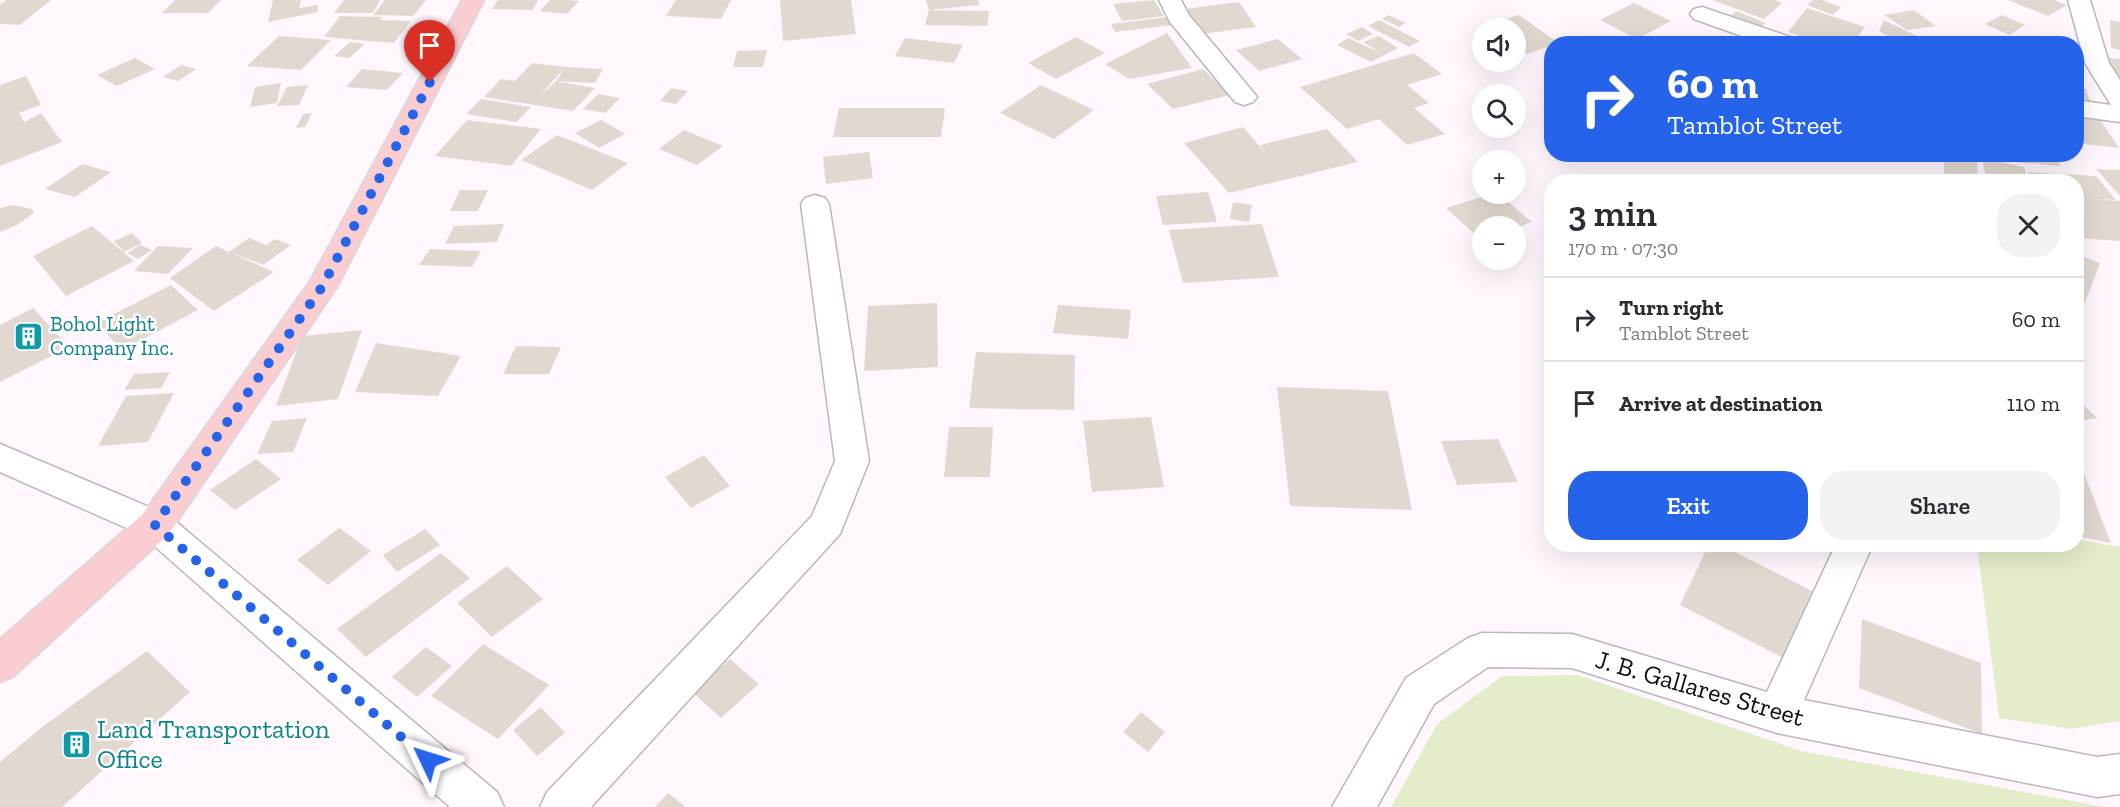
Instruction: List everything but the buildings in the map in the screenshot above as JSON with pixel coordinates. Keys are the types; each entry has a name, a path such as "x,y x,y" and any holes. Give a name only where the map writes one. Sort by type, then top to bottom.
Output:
{"main road":[{"path":"0,664 155,525 322,287 473,0"}],"street":[{"path":"1170,0 1178,17 1244,97"},
{"path":"2079,0 2097,63 2120,100"},
{"path":"1702,14 1765,36"},
{"path":"2084,109 2120,114"},
{"path":"562,807 827,524 852,461 815,204"},
{"path":"0,457 155,525 482,807"},
{"path":"1777,714 1851,552"},
{"name":"J. B. Gallares Street","path":"1354,807 1420,691 1482,650 1572,651 1777,714 2097,777 2120,774"}],"green space":[{"path":"2084,540 2120,547 2120,721 2071,729 1999,718 1978,552 2084,552"},
{"path":"1578,675 1801,751 2106,807 1391,807 1437,724 1502,676"}],"place":[{"name":"Bohol Light Company Inc.","path":"29,336"},
{"name":"Land Transportation Office","path":"76,744"}],"route":[{"path":"428,760 155,525 322,287 430,82"}]}
